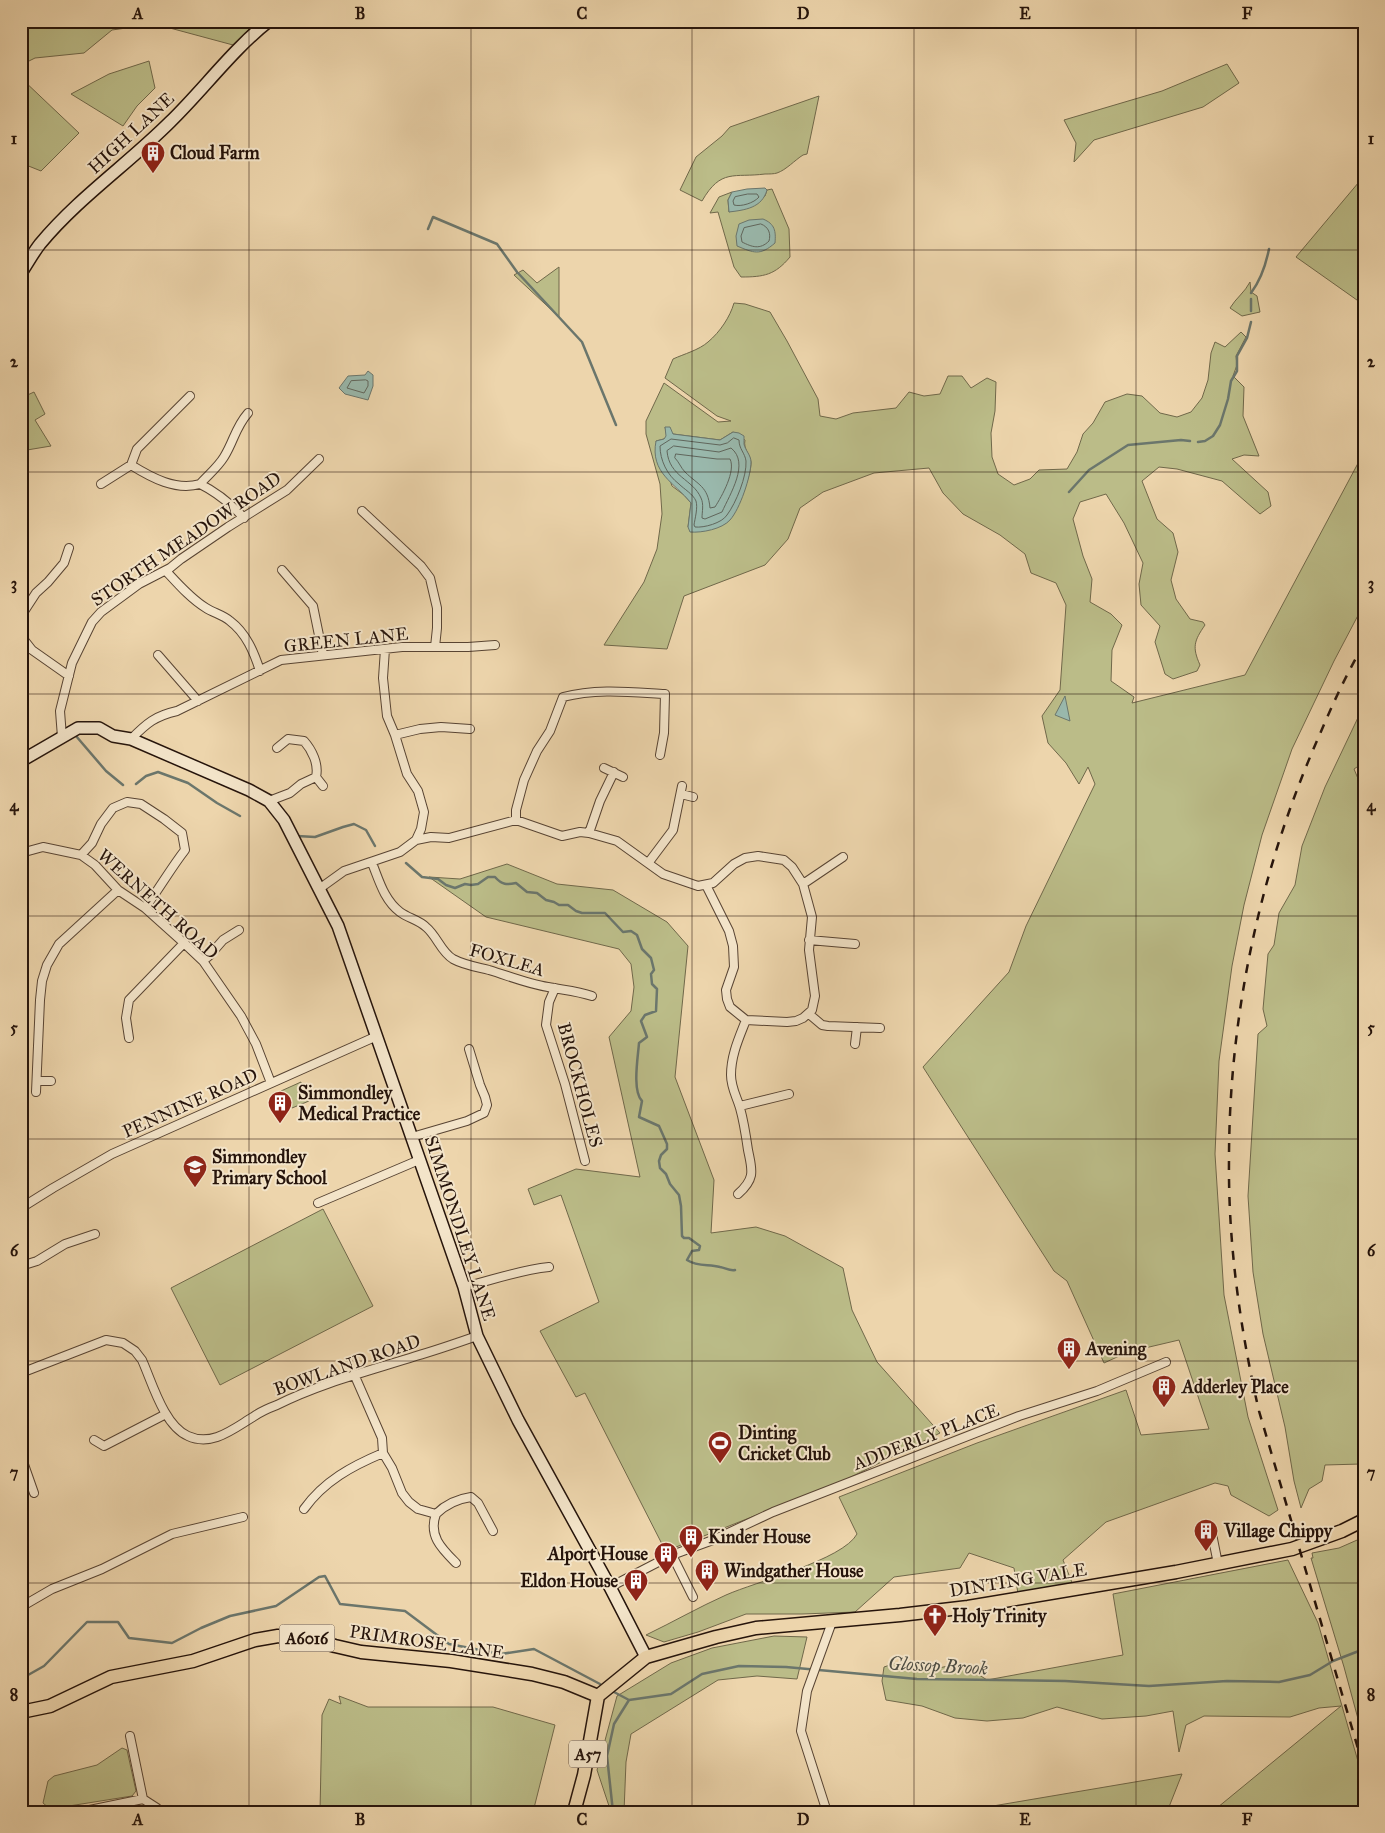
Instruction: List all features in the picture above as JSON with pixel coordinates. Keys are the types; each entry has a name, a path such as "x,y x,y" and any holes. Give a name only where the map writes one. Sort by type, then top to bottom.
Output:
{"main road":[{"name":"DINTING VALE","path":"598,1696 646,1657 716,1637 756,1628 832,1622 968,1607 1218,1564 1292,1549 1364,1520"},
{"name":"PRIMROSE LANE","path":"21,1712 50,1706 111,1677 193,1661 226,1652 254,1640 278,1636 307,1638 361,1652 452,1661 532,1674 564,1682 598,1696"},
{"name":"A57","path":"574,1812 584,1775 598,1696"}],"street":[{"name":"HIGH LANE","path":"21,273 38,246 69,212 169,124 247,38 269,21"},
{"path":"101,484 131,465 137,449 190,396"},
{"path":"131,465 152,478 189,487 200,484 223,459 232,443 239,424 248,413"},
{"name":"STORTH MEADOW ROAD","path":"62,737 60,711 69,676 78,650 92,622 101,612 139,584 166,571 287,490 319,459"},
{"path":"200,484 213,490 230,503 244,518"},
{"path":"362,511 421,566 430,578 437,608 435,647"},
{"path":"21,616 36,593 64,563 69,548"},
{"path":"282,570 313,606 323,655"},
{"path":"166,571 180,586 206,608 231,621 244,634 255,655 260,670"},
{"path":"21,636 32,650 69,676"},
{"name":"GREEN LANE","path":"131,739 144,726 160,715 177,711 281,660 402,647 495,645"},
{"path":"385,649 383,678 387,716 407,774 418,791 424,812 421,829 416,840"},
{"path":"158,655 198,701"},
{"path":"516,820 516,810 524,780 537,751 550,731 563,697 576,693 600,691 665,694 664,732 660,755"},
{"path":"395,735 420,729 441,727 470,729"},
{"name":"SIMMONDLEY LANE","path":"21,761 78,728 99,728 113,736 131,739 249,790 269,801 284,820 338,926 464,1287 477,1336 522,1430 646,1657"},
{"path":"277,748 288,739 296,738 304,741 312,754 317,771 316,777 323,786"},
{"path":"604,768 623,777"},
{"path":"589,833 600,801 614,772"},
{"path":"269,801 290,793 301,784 316,777"},
{"path":"649,862 673,830 681,790 693,797"},
{"path":"81,855 92,843 101,824 113,808 127,802 141,804 182,833 185,850 145,908"},
{"path":"319,888 344,871 400,852 416,840 431,837 449,838 516,820 562,836 580,832 617,841 649,862 663,874 692,885 713,883 734,864 745,858 758,856 784,860 792,867 803,884 812,917 809,940 816,996 812,1010 808,1014 796,1021 787,1022 746,1020 730,1007 726,990 734,967 733,946 729,931 706,885"},
{"name":"WERNETH ROAD","path":"21,853 43,846 81,855 95,864 118,890 145,908 184,942 203,961 242,1016 256,1044 271,1083"},
{"path":"803,884 843,858"},
{"name":"FOXLEA","path":"372,863 386,896 394,906 400,912 428,928 444,951 452,958 464,964 592,996"},
{"path":"36,1092 40,1000 42,981 47,965 59,944 118,890"},
{"path":"203,961 223,940 239,930"},
{"path":"809,940 855,944"},
{"path":"129,1038 126,1018 130,1000 184,942"},
{"name":"BROCKHOLES","path":"555,988 549,1002 546,1025 565,1084 584,1161"},
{"path":"808,1014 822,1025 880,1028"},
{"path":"738,1194 748,1186 753,1168 740,1106 734,1095 731,1077 732,1058 746,1020"},
{"path":"855,1044 857,1027"},
{"name":"PENNINE ROAD","path":"21,1208 112,1154 377,1036"},
{"path":"412,1137 467,1121 484,1112 487,1105 469,1049"},
{"path":"37,1081 51,1081"},
{"path":"740,1106 790,1094"},
{"path":"318,1203 420,1160"},
{"path":"21,1266 37,1261 65,1244 95,1234"},
{"path":"464,1287 534,1268 549,1267"},
{"name":"BOWLAND ROAD","path":"21,1373 106,1340 123,1343 135,1351 142,1360 166,1414 178,1430 190,1437 205,1440 221,1437 256,1415 296,1395 354,1374 418,1356 477,1336"},
{"name":"ADDERLY PLACE","path":"610,1588 672,1555 713,1540 773,1512 964,1437 1118,1382 1166,1362"},
{"path":"354,1374 382,1438 383,1453 392,1468 402,1493 418,1509 436,1514"},
{"path":"94,1440 104,1446 166,1414"},
{"path":"304,1510 313,1497 349,1468 383,1453"},
{"path":"21,1456 34,1493"},
{"path":"456,1563 441,1548 435,1535 432,1524 436,1514 459,1498 471,1497 478,1503 493,1531"},
{"path":"21,1607 52,1590 102,1569 172,1534 243,1517"},
{"path":"1211,1529 1218,1564"},
{"path":"672,1555 693,1597"},
{"path":"827,1812 801,1731 802,1717 810,1684 832,1622"},
{"path":"130,1736 142,1799"},
{"path":"80,1812 142,1799 157,1808 158,1812"}],"green space":[{"path":"21,21 257,21 233,45 155,24 112,30 84,53 35,58 21,65"},
{"path":"149,61 155,88 137,106 123,126 71,94 109,74"},
{"path":"1227,64 1239,83 1203,107 1094,140 1074,162 1076,143 1064,120 1162,91"},
{"path":"21,78 79,133 41,171 21,163"},
{"path":"819,96 807,154 784,170 771,174 736,176 722,179 716,183 702,201 680,190 696,157 730,127"},
{"path":"1364,176 1364,305 1296,257"},
{"path":"772,189 789,229 790,257 779,268 769,274 741,277 734,267 718,212 710,213 719,197 732,192 728,200 729,212 765,196 767,190"},
{"path":"559,267 559,317 514,275 523,270 537,283"},
{"path":"1250,282 1251,292 1257,296 1260,312 1242,316 1230,308"},
{"path":"734,303 745,304 770,312 818,399 820,416 836,419 853,413 896,408 909,392 924,396 940,394 948,376 962,376 971,388 987,378 996,382 995,411 991,433 992,457 998,474 1014,485 1030,479 1039,470 1067,469 1077,452 1083,434 1093,423 1105,402 1127,394 1142,396 1160,413 1177,417 1191,412 1202,398 1208,380 1211,353 1215,342 1225,347 1241,332 1246,337 1236,356 1237,365 1233,376 1244,387 1243,416 1259,456 1244,455 1232,459 1268,492 1271,506 1260,514 1222,481 1177,469 1159,467 1142,481 1157,519 1173,533 1178,552 1171,580 1176,599 1190,619 1203,622 1205,625 1198,635 1195,644 1200,665 1197,671 1173,679 1165,674 1155,642 1160,626 1141,605 1139,584 1143,563 1124,523 1106,494 1080,502 1073,519 1083,556 1092,579 1090,602 1111,614 1122,625 1112,650 1111,681 1134,697 1132,703 1245,675 1364,452 1364,604 1334,661 1292,749 1262,835 1244,905 1232,966 1219,1061 1215,1154 1224,1295 1248,1417 1278,1510 1269,1516 1231,1495 1228,1486 1215,1483 1106,1522 1063,1560 1073,1585 1018,1594 1014,1568 969,1553 960,1568 894,1577 855,1612 746,1614 698,1632 664,1642 646,1635 726,1595 817,1561 849,1544 857,1534 839,1497 977,1443 1126,1390 1141,1435 1209,1429 1179,1340 1128,1352 1104,1363 1067,1281 1054,1271 923,1067 1009,972 1026,926 1095,784 1088,767 1079,784 1066,763 1048,743 1042,716 1060,690 1066,605 1056,583 1031,573 1025,554 1000,535 963,514 943,493 929,468 874,473 823,492 800,508 788,539 765,565 684,596 667,649 604,645 644,582 657,549 662,514 660,484 646,434 646,421 664,383 718,422 731,421 717,416 665,378 673,359 696,350 708,342 720,329","holes":["665,427 673,434 720,440 733,432 745,440 751,468 739,504 726,523 713,526 688,527 691,503 672,486 656,441 667,436"]},
{"path":"34,392 45,414 35,420 51,446 21,451 21,398"},
{"path":"1364,705 1364,768 1360,765 1354,769 1364,793 1364,1462 1361,1464 1325,1465 1322,1481 1309,1489 1301,1508 1294,1481 1285,1427 1263,1334 1253,1272 1248,1196 1258,1034 1267,1026 1263,1009 1268,954 1274,945 1279,913 1295,885 1302,846 1325,787"},
{"path":"507,864 557,884 613,890 667,922 688,946 675,1077 714,1180 711,1233 756,1227 785,1236 843,1268 852,1310 877,1362 940,1433 845,1480 671,1549 663,1546 585,1393 576,1397 540,1331 599,1302 561,1195 534,1205 528,1189 576,1169 640,1177 609,1037 631,1011 634,987 631,964 619,949 486,917 429,877 460,879"},
{"path":"301,1082 309,1101 292,1108 285,1102 281,1091"},
{"path":"323,1209 373,1306 220,1385 171,1288"},
{"path":"1364,1537 1364,1741 1311,1558 1313,1558 1312,1553 1339,1548"},
{"path":"1288,1560 1318,1623 1364,1782 1364,1812 1212,1812 1341,1706 1319,1708 1290,1717 1204,1716 1186,1725 1179,1752 1173,1711 1146,1716 1102,1719 1057,1707 1023,1718 987,1721 955,1718 922,1706 886,1700 882,1681 884,1667 896,1663 908,1668 926,1671 961,1663 987,1680 1123,1655 1113,1594"},
{"path":"774,1636 807,1637 797,1679 757,1676 718,1680 631,1734 626,1762 624,1812 611,1812 597,1770 617,1696 671,1663 712,1648"},
{"path":"339,1696 368,1707 493,1707 555,1725 533,1812 320,1812 322,1715 329,1699 341,1704"},
{"path":"122,1748 127,1750 136,1791 132,1796 50,1809 43,1803 48,1781 54,1776 97,1765"},
{"path":"1182,1774 1167,1812 896,1812 987,1807"}],"water":[{"path":"765,188 767,190 765,196 757,204 747,209 729,212 728,200 732,192"},
{"path":"763,219 774,228 775,243 761,252 737,246 736,236 739,224 749,220"},
{"path":"368,371 373,375 373,386 368,400 345,394 339,388 348,376 365,375"},
{"path":"665,427 670,427 673,434 720,440 733,432 744,436 744,444 751,459 751,468 738,508 730,520 722,526 712,530 690,532 688,527 691,503 665,476 657,461 655,452 656,441 664,439 666,436"},
{"path":"1065,696 1070,721 1055,715"}],"waterway":[{"path":"428,229 433,217 497,244 517,272"},
{"path":"1251,293 1262,272 1269,249"},
{"path":"518,273 582,342 616,425"},
{"path":"1251,299 1251,311"},
{"path":"1198,442 1205,441 1213,436 1220,425 1231,381 1237,371 1237,356 1247,338 1251,322"},
{"path":"1069,492 1089,470 1128,445 1181,440 1190,441"},
{"path":"21,696 24,699"},
{"path":"76,736 106,771 123,785"},
{"path":"136,784 146,776 158,772 188,783 240,816"},
{"path":"297,836 315,837 354,824 366,830 375,846"},
{"path":"406,863 422,877 438,879 446,885 455,888 465,884 478,884 488,877 495,877 505,884 516,883 527,892 537,893 546,900 559,905 568,905 576,911 582,913 605,913 623,932 631,931 637,935 642,949 651,958 654,970 651,974 652,984 657,989 656,1011 645,1015 641,1021 647,1037 639,1043 636,1074 637,1090 642,1101 639,1117 659,1126 667,1144 667,1149 661,1155 659,1161 660,1168 679,1195 682,1236 689,1238 700,1246 699,1250 692,1251 687,1260 735,1270"},
{"path":"21,1679 44,1666 87,1622 118,1622 129,1638 172,1643 230,1616 276,1606 319,1577 325,1576 340,1604 405,1611 449,1644 501,1654 534,1649 600,1684"},
{"name":"Glossop Brook","path":"613,1812 607,1756 614,1724 629,1700 671,1694 702,1674 739,1666 786,1667 917,1679 1065,1681 1149,1686 1227,1681 1279,1682 1310,1675 1333,1661 1364,1649"},
{"path":"614,1692 629,1700"}],"railway":[{"path":"1364,644 1335,700 1299,784 1265,888 1242,996 1230,1105 1229,1159 1229,1191 1236,1286 1252,1380 1259,1411 1364,1769"}],"place":[{"name":"Cloud Farm","path":"153,174"},
{"name":"Simmondley Medical Practice","path":"280,1124"},
{"name":"Simmondley Primary School","path":"195,1188"},
{"name":"Avening","path":"1069,1370"},
{"name":"Adderley Place","path":"1164,1408"},
{"name":"Dinting Cricket Club","path":"720,1464"},
{"name":"Village Chippy","path":"1206,1552"},
{"name":"Kinder House","path":"691,1558"},
{"name":"Alport House","path":"666,1575"},
{"name":"Windgather House","path":"707,1592"},
{"name":"Eldon House","path":"636,1602"},
{"name":"Holy Trinity","path":"935,1637"}]}
